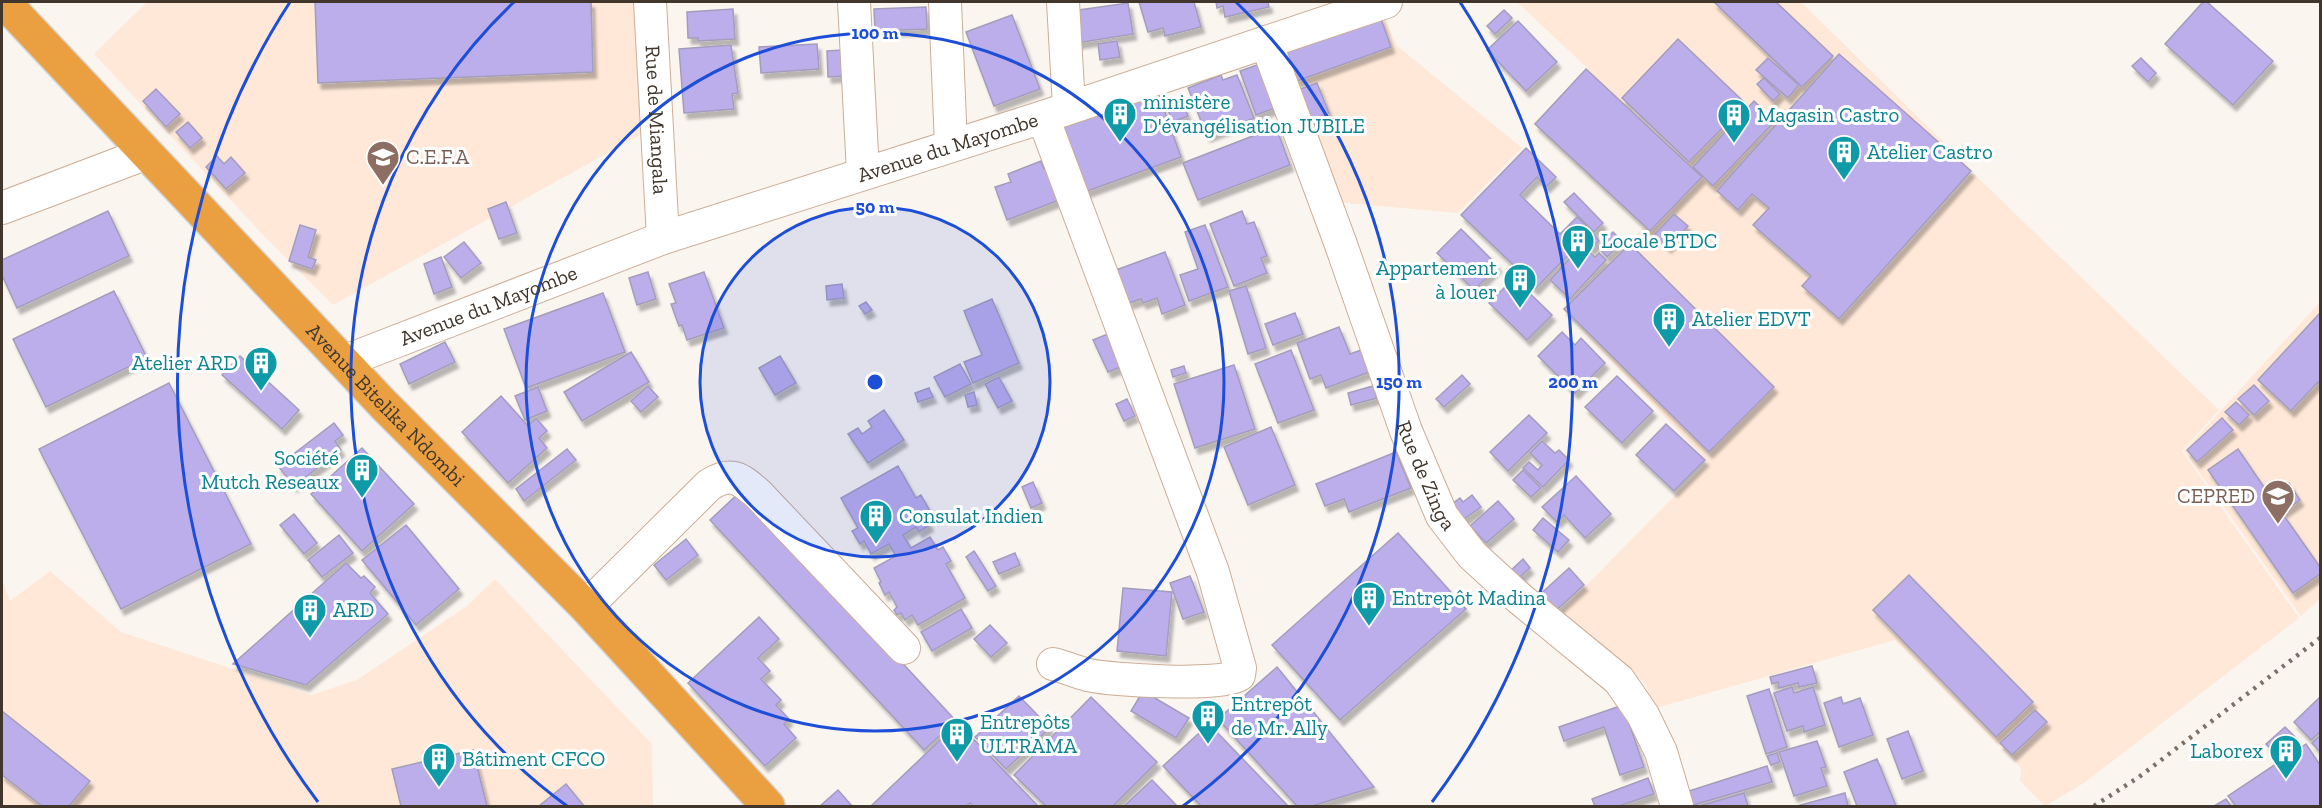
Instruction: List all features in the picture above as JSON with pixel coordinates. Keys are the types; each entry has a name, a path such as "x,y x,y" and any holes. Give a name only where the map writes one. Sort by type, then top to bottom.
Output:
{"highway":[{"name":"Avenue Bitelika Ndombi","path":"4,2 343,362 586,607 768,807"}],"street":[{"name":"Rue de Miangala","path":"650,2 663,238"},
{"path":"854,2 863,173"},
{"path":"945,2 951,145"},
{"path":"1053,664 1089,675 1150,680 1226,679 1239,675 1240,668 1213,572 1056,112 1062,2"},
{"name":"Avenue du Mayombe","path":"343,362 663,238 1056,112 1386,2"},
{"name":"Rue de Zinga","path":"1266,42 1340,242 1406,431 1442,516 1472,555 1619,680 1643,715 1656,743 1677,807"},
{"path":"2,207 147,153"},
{"path":"586,607 709,486 723,477 730,476 737,478 758,494 904,648"}],"shaded area":[{"name":"C.E.F.A","path":"147,2 635,2 642,134 333,305 266,238 94,54"},
{"path":"1517,2 1801,2 1973,171 1838,322 1973,173 2219,410 2182,451 2299,618 2084,783 2045,806 2020,781 2021,768 1895,640 1653,709 1645,683 1557,615 1708,462 1562,309 1644,227 1533,124 1587,68"},
{"path":"1383,12 1396,45 1522,148 1458,213 1336,202 1276,51"},
{"name":"CEPRED","path":"2320,302 2320,599 2301,616 2184,451"},
{"path":"50,571 121,632 311,695 357,680 467,606 495,579 652,744 653,806 2,806 2,579 10,601"}],"building":[{"path":"315,2 591,2 593,72 318,83"},
{"path":"1139,2 1194,2 1201,27 1165,36 1163,28 1148,32"},
{"path":"1216,2 1268,2 1269,7 1225,17 1223,6 1217,8"},
{"path":"1714,2 1776,2 1833,56 1802,87"},
{"path":"2203,2 2207,2 2273,61 2233,105 2165,44"},
{"path":"1128,3 1133,34 1077,43 1072,11"},
{"path":"926,7 927,29 875,31 874,9"},
{"path":"733,9 735,39 698,41 698,38 688,38 687,12"},
{"path":"1504,10 1512,18 1495,34 1487,26"},
{"path":"1012,15 1040,89 994,106 966,32"},
{"path":"1380,16 1391,47 1297,81 1286,49"},
{"path":"1518,21 1557,62 1526,91 1487,50"},
{"path":"1678,39 1746,104 1689,162 1622,98"},
{"path":"1117,41 1120,57 1100,60 1098,44"},
{"path":"817,44 819,69 761,73 759,47"},
{"path":"731,45 738,93 732,94 734,109 684,113 679,49"},
{"path":"842,50 843,76 828,77 827,51"},
{"name":"Atelier Castro","path":"1839,54 1971,171 1839,319 1802,286 1811,276 1753,225 1769,208 1752,194 1738,210 1717,191"},
{"path":"1768,58 1799,85 1788,98 1756,70"},
{"path":"2141,58 2156,73 2148,82 2132,66"},
{"path":"1260,64 1275,108 1256,115 1240,71"},
{"path":"1586,69 1702,177 1650,231 1535,124"},
{"path":"1221,75 1223,80 1237,75 1254,118 1207,136 1188,88"},
{"path":"1764,78 1780,94 1773,101 1757,84"},
{"path":"1317,83 1329,113 1307,122 1295,91"},
{"path":"156,89 180,114 166,127 143,101"},
{"name":"ministère D'évangélisation JUBILE","path":"1158,93 1181,157 1082,193 1059,129"},
{"path":"1182,101 1188,116 1173,122 1167,108"},
{"name":"Magasin Castro","path":"1754,101 1775,121 1713,186 1693,167"},
{"path":"188,122 202,138 190,148 176,132"},
{"path":"1276,127 1290,165 1198,200 1183,163"},
{"path":"1526,148 1556,177 1546,187 1537,177 1520,195 1560,234 1577,217 1592,231 1535,289 1524,278 1526,277 1461,215"},
{"path":"217,156 224,164 231,157 245,173 226,189 206,167"},
{"path":"1041,161 1044,169 1050,167 1062,199 1007,220 995,187 1011,182 1008,174"},
{"path":"1574,193 1603,223 1594,232 1564,202"},
{"path":"506,202 517,233 499,239 488,209"},
{"path":"108,211 129,256 17,308 2,275 2,260"},
{"path":"1242,211 1247,224 1254,222 1267,256 1261,258 1267,273 1234,286 1210,224"},
{"path":"1674,214 1688,226 1668,247 1655,234"},
{"path":"300,225 316,230 308,257 316,260 312,269 289,261"},
{"path":"1205,225 1228,287 1189,301 1180,275 1198,269 1185,232"},
{"name":"Appartement à louer","path":"1461,229 1498,266 1474,290 1437,253"},
{"path":"1613,232 1622,241 1607,257 1598,247"},
{"path":"1594,234 1599,241 1591,249 1585,243"},
{"path":"464,242 481,263 461,278 444,257"},
{"name":"Atelier EDVT","path":"1630,244 1774,387 1709,452 1564,309"},
{"name":"Locale BTDC","path":"1582,245 1595,257 1599,253 1606,260 1570,299 1550,280"},
{"path":"1165,252 1185,305 1162,314 1157,298 1143,303 1141,299 1129,303 1116,270"},
{"path":"441,257 452,287 434,294 424,264"},
{"path":"648,272 656,299 637,305 629,278"},
{"path":"704,272 724,328 687,340 671,304 676,303 669,284"},
{"name":"Appartement à louer","path":"1514,278 1552,315 1527,340 1489,303"},
{"path":"842,284 844,298 827,300 826,286"},
{"path":"1246,286 1266,348 1248,354 1229,291"},
{"path":"114,291 147,358 46,407 13,339"},
{"path":"603,293 625,352 526,388 504,329"},
{"path":"992,299 1019,363 973,383 964,362 982,355 964,311"},
{"path":"866,302 872,310 865,314 859,306"},
{"path":"1295,313 1303,334 1273,345 1265,324"},
{"path":"2320,313 2320,385 2318,382 2291,411 2258,380"},
{"path":"1339,327 1350,354 1364,349 1372,371 1326,388 1321,375 1310,379 1297,343"},
{"path":"1562,332 1575,345 1581,338 1605,363 1575,393 1538,356"},
{"path":"1108,334 1123,366 1108,372 1093,340"},
{"path":"445,342 455,362 409,384 400,364"},
{"path":"1291,350 1314,410 1278,423 1255,364"},
{"path":"631,352 649,382 582,421 564,392"},
{"name":"Atelier ARD","path":"240,356 299,410 282,429 222,375"},
{"path":"780,356 796,383 775,395 759,368"},
{"path":"960,364 971,384 945,397 934,377"},
{"path":"1234,365 1255,429 1195,448 1174,384"},
{"path":"1184,366 1186,373 1173,377 1171,370"},
{"path":"1462,375 1470,384 1444,407 1436,399"},
{"path":"1617,376 1653,411 1622,443 1585,407"},
{"path":"999,377 1012,401 998,408 985,384"},
{"path":"169,383 251,544 121,609 39,449"},
{"path":"2254,385 2269,401 2254,415 2238,399"},
{"path":"648,386 658,397 641,412 631,401"},
{"path":"1373,386 1377,398 1351,405 1348,393"},
{"path":"538,387 547,411 525,420 515,396"},
{"path":"929,388 933,397 918,402 915,393"},
{"path":"974,392 977,405 968,407 965,395"},
{"path":"501,396 528,426 536,418 547,431 539,438 547,448 508,483 462,432"},
{"path":"1127,399 1135,416 1124,421 1116,404"},
{"path":"2236,402 2249,415 2239,425 2225,412"},
{"path":"884,410 904,440 868,463 848,434 858,428 862,434 872,427 868,421"},
{"path":"1529,415 1547,433 1508,471 1490,452"},
{"path":"2222,418 2233,430 2197,462 2187,450"},
{"path":"334,423 343,435 335,441 341,450 294,486 278,466"},
{"path":"1666,424 1705,460 1674,491 1636,455"},
{"path":"1271,427 1295,485 1248,505 1224,447"},
{"path":"1542,441 1555,453 1559,450 1569,460 1543,487 1523,468 1529,462 1538,470 1542,465 1530,453"},
{"name":"Société Mutch Reseaux","path":"362,448 414,504 362,551 311,494"},
{"path":"567,449 576,460 524,501 516,489"},
{"path":"2238,449 2270,496 2289,483 2300,500 2282,513 2320,567 2320,574 2293,593 2208,470"},
{"path":"1396,452 1411,488 1349,512 1344,499 1325,506 1316,484"},
{"name":"Consulat Indien","path":"898,466 916,498 921,495 931,513 925,517 930,525 919,532 916,527 903,535 911,548 930,537 938,550 943,547 951,561 946,564 965,598 918,625 912,615 905,620 901,613 897,615 894,610 897,607 889,592 885,595 879,583 881,582 874,568 896,556 889,544 871,554 864,541 860,544 852,531 858,528 841,498"},
{"path":"1523,470 1541,488 1531,497 1513,480"},
{"path":"1576,476 1611,514 1585,538 1564,515 1557,522 1542,507"},
{"path":"1033,482 1042,503 1031,508 1022,487"},
{"path":"742,490 956,721 924,750 710,520"},
{"path":"1472,495 1481,507 1464,519 1452,504 1460,498 1463,502"},
{"path":"1498,501 1514,519 1486,543 1470,526"},
{"name":"ARD","path":"294,514 317,543 304,554 280,525"},
{"path":"1543,518 1569,540 1558,552 1533,530"},
{"path":"406,525 459,589 416,625 362,560"},
{"name":"Entrepôt Madina","path":"1398,533 1466,609 1340,720 1272,645"},
{"name":"ARD","path":"339,535 353,553 322,577 308,560"},
{"path":"686,539 698,555 666,580 654,565"},
{"path":"974,551 996,586 988,591 966,557"},
{"path":"1015,553 1020,565 999,574 993,562"},
{"path":"1523,559 1530,568 1521,576 1525,580 1520,585 1508,573"},
{"name":"ARD","path":"346,563 361,578 364,576 375,587 370,593 388,614 306,685 233,664"},
{"path":"1569,568 1584,585 1551,615 1536,598"},
{"path":"1909,575 2033,702 1996,737 1873,610"},
{"path":"1190,576 1204,612 1183,619 1170,583"},
{"path":"1123,588 1172,592 1166,656 1117,651"},
{"path":"961,609 972,628 932,651 921,632"},
{"path":"759,617 779,639 758,658 770,671 761,679 781,700 776,705 789,719 784,724 796,738 765,766 688,683"},
{"path":"990,625 1007,643 991,657 974,639"},
{"path":"1812,666 1817,683 1799,687 1798,683 1779,688 1778,682 1772,684 1770,677"},
{"path":"1277,667 1374,787 1312,806 1297,806 1218,719"},
{"path":"1792,687 1794,693 1813,687 1825,725 1804,732 1803,726 1787,731 1774,693"},
{"path":"1769,689 1787,747 1766,754 1747,696"},
{"path":"1143,691 1189,718 1176,738 1131,711"},
{"path":"1019,696 1050,728 1006,769 975,737"},
{"path":"1091,697 1157,762 1113,806 1046,806 1014,775"},
{"path":"1841,697 1843,704 1860,698 1873,735 1839,747 1824,703"},
{"path":"2320,697 2320,732 2311,740 2294,722"},
{"path":"1623,705 1644,767 1620,775 1604,727 1564,741 1559,727"},
{"path":"2035,710 2047,722 2012,755 2000,743"},
{"path":"2,711 90,781 69,806 42,806 2,775"},
{"name":"Entrepôts ULTRAMA","path":"958,723 1038,806 973,806 970,803 966,806 871,806"},
{"name":"Entrepôt de Mr. Ally","path":"1209,724 1288,806 1201,806 1163,766"},
{"path":"2285,727 2295,737 2276,755 2266,744"},
{"path":"1908,731 1923,771 1902,779 1887,739"},
{"path":"2320,736 2320,752 2312,743"},
{"path":"1817,741 1826,767 1821,768 1827,786 1794,796 1779,752"},
{"name":"Laborex","path":"2306,744 2320,765 2320,806 2236,806 2228,796"},
{"name":"Bâtiment CFCO","path":"473,750 487,806 401,806 392,769"},
{"path":"1777,753 1780,762 1771,765 1767,756"},
{"path":"1877,759 1896,806 1857,806 1844,772"},
{"path":"1767,766 1772,782 1690,806 1686,792"},
{"path":"1648,778 1654,794 1619,806 1595,806 1592,799"},
{"path":"1152,780 1177,806 1124,806"},
{"name":"Bâtiment CFCO","path":"566,784 584,806 539,806"},
{"path":"838,790 852,806 820,806"},
{"path":"1744,793 1748,806 1699,806"},
{"path":"1845,793 1848,806 1797,806"},
{"path":"2226,799 2231,806 2214,806"}],"railway":[{"path":"2094,806 2139,777 2320,638"}],"place":[{"name":"ministère D'évangélisation JUBILE","path":"1120,143"},
{"name":"Magasin Castro","path":"1734,144"},
{"name":"Atelier Castro","path":"1844,181"},
{"name":"C.E.F.A","path":"383,186"},
{"name":"Locale BTDC","path":"1578,270"},
{"name":"Appartement à louer","path":"1520,309"},
{"name":"Atelier EDVT","path":"1669,348"},
{"name":"Atelier ARD","path":"261,392"},
{"name":"Société Mutch Reseaux","path":"362,499"},
{"name":"CEPRED","path":"2278,525"},
{"name":"Consulat Indien","path":"876,545"},
{"name":"Entrepôt Madina","path":"1369,627"},
{"name":"ARD","path":"310,639"},
{"name":"Entrepôt de Mr. Ally","path":"1208,745"},
{"name":"Entrepôts ULTRAMA","path":"957,763"},
{"name":"Laborex","path":"2286,780"},
{"name":"Bâtiment CFCO","path":"439,788"}]}
